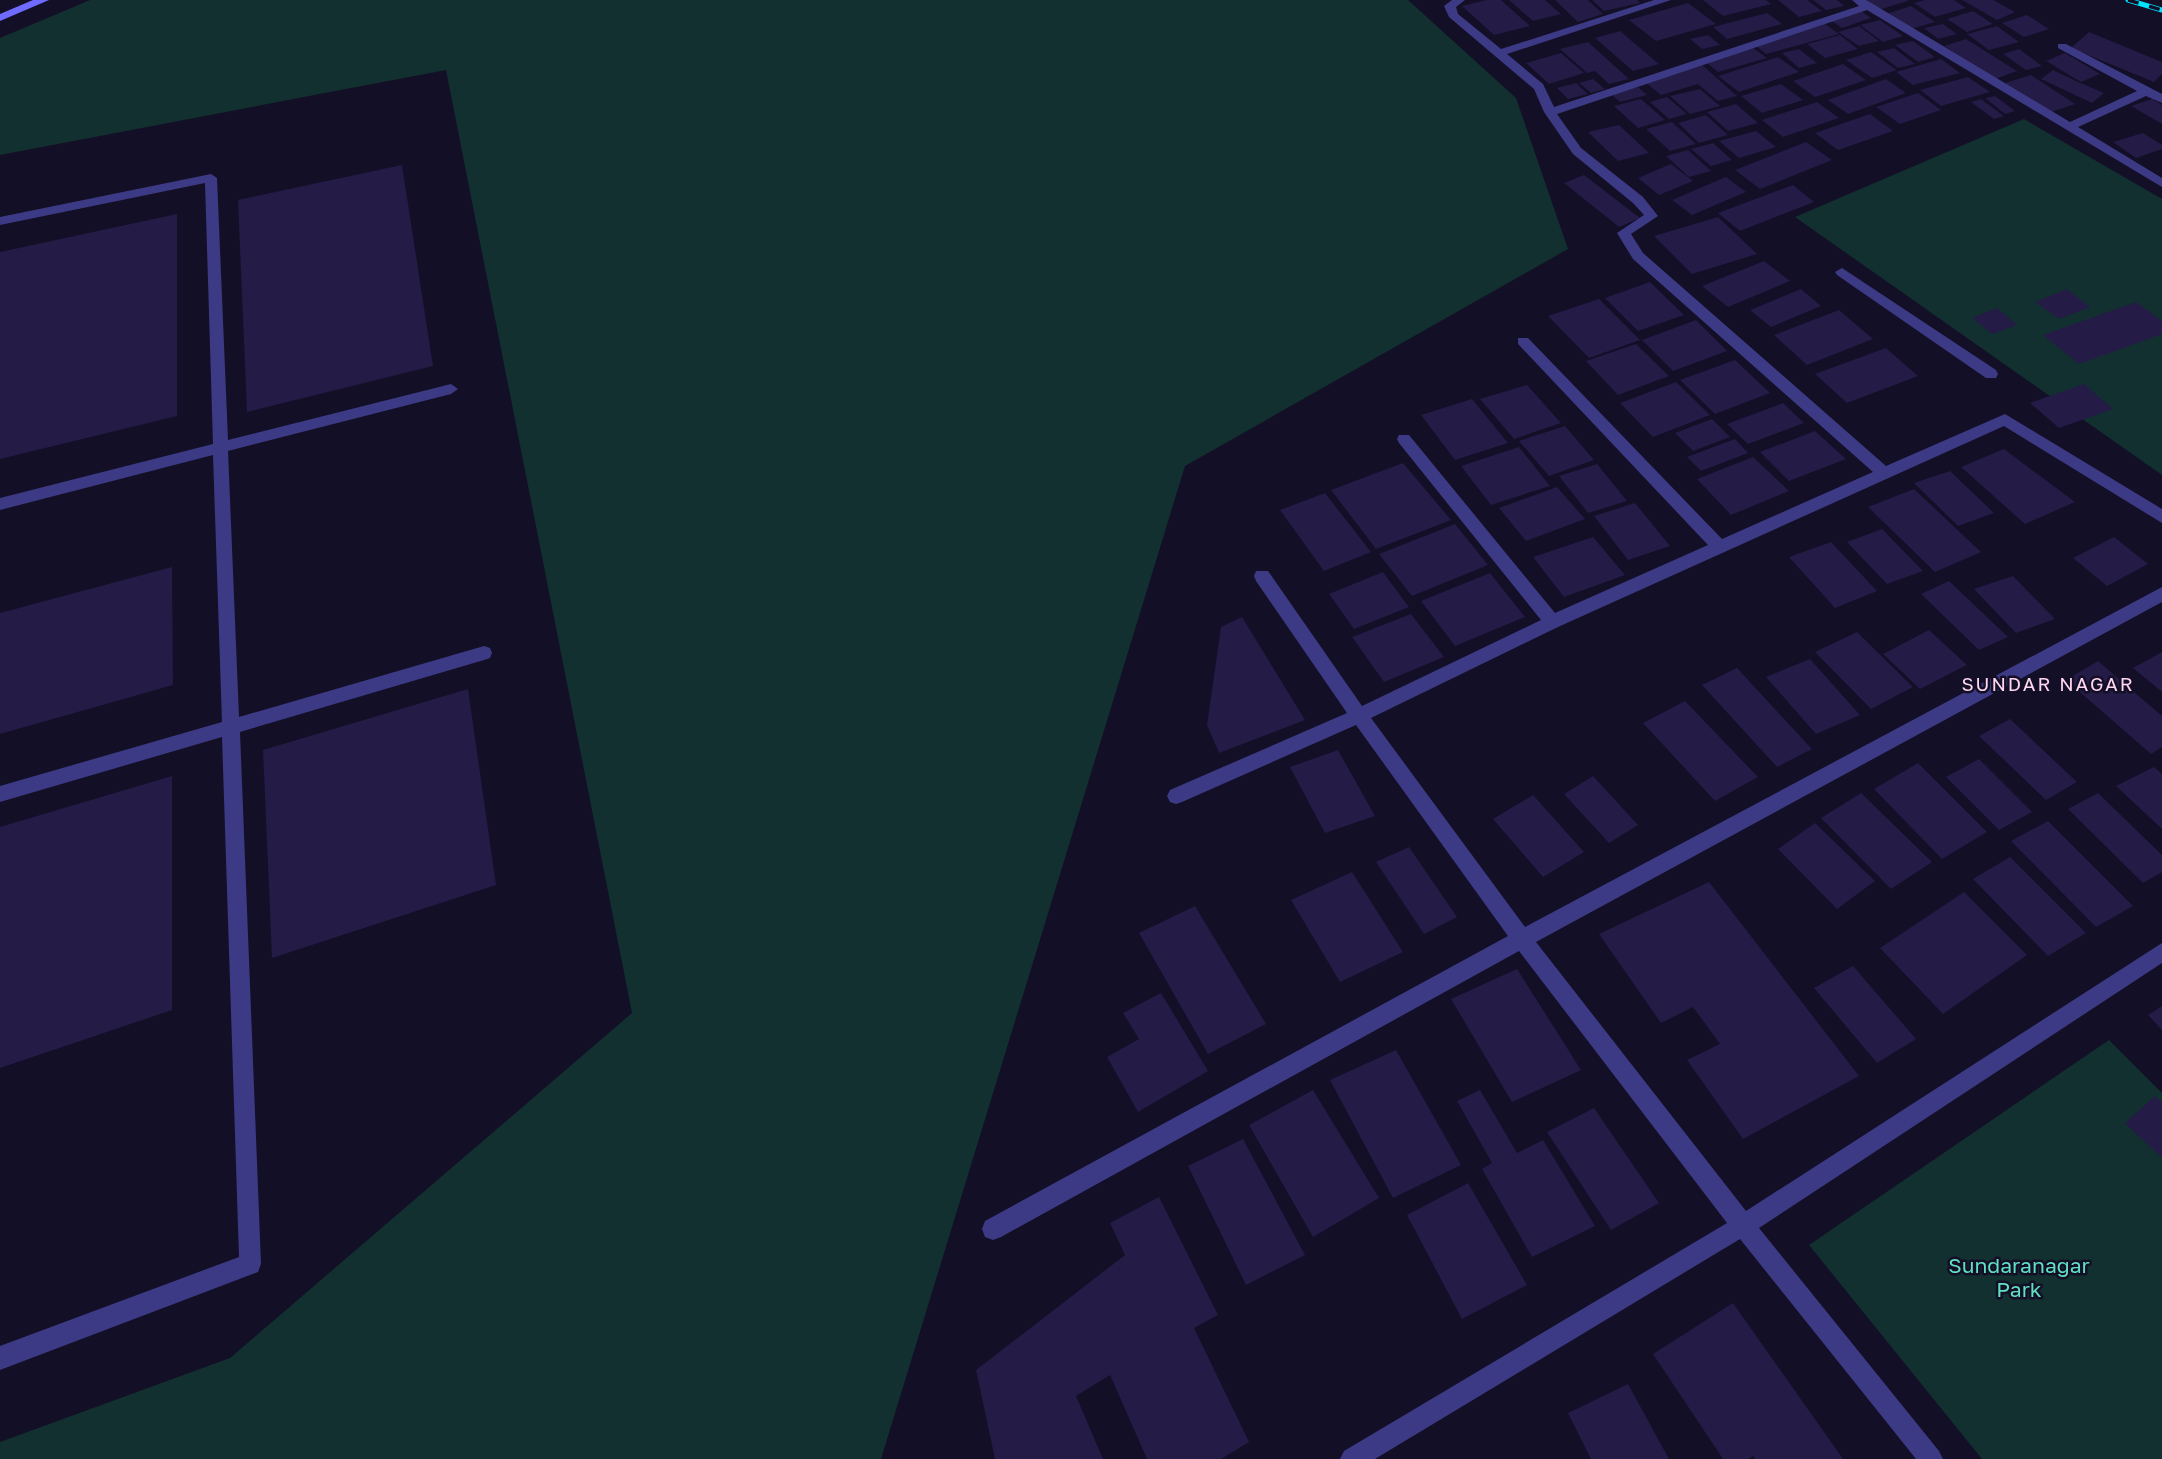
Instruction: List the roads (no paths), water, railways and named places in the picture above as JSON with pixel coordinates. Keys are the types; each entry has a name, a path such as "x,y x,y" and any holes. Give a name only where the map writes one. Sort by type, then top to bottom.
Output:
{"main road":[{"path":"0,18 43,0"}],"street":[{"path":"1459,0 1450,6 1453,15 1539,87 1550,112 1577,150 1638,200 1652,216 1624,233 1638,256 1884,474"},
{"path":"1500,53 1665,0"},
{"path":"1550,112 1863,3 2162,183"},
{"path":"2062,46 2162,99"},
{"path":"2069,127 2146,91"},
{"path":"0,221 211,178 250,1264 0,1358"},
{"path":"1842,272 1991,374"},
{"path":"1523,341 1720,547"},
{"path":"0,504 451,389"},
{"path":"1176,796 1357,717 1552,622 2005,419 2162,517"},
{"path":"1404,439 1552,622"},
{"path":"1262,576 1357,717 1522,940 1742,1226 1931,1459"},
{"path":"993,1229 2162,594"},
{"path":"0,794 484,653"},
{"path":"1352,1459 1742,1226 2162,952"}],"railway":[{"path":"2128,0 2162,10"}],"district":[{"name":"SUNDAR NAGAR","path":"2048,683"}],"park label":[{"name":"Sundaranagar Park","path":"2019,1277"}]}
